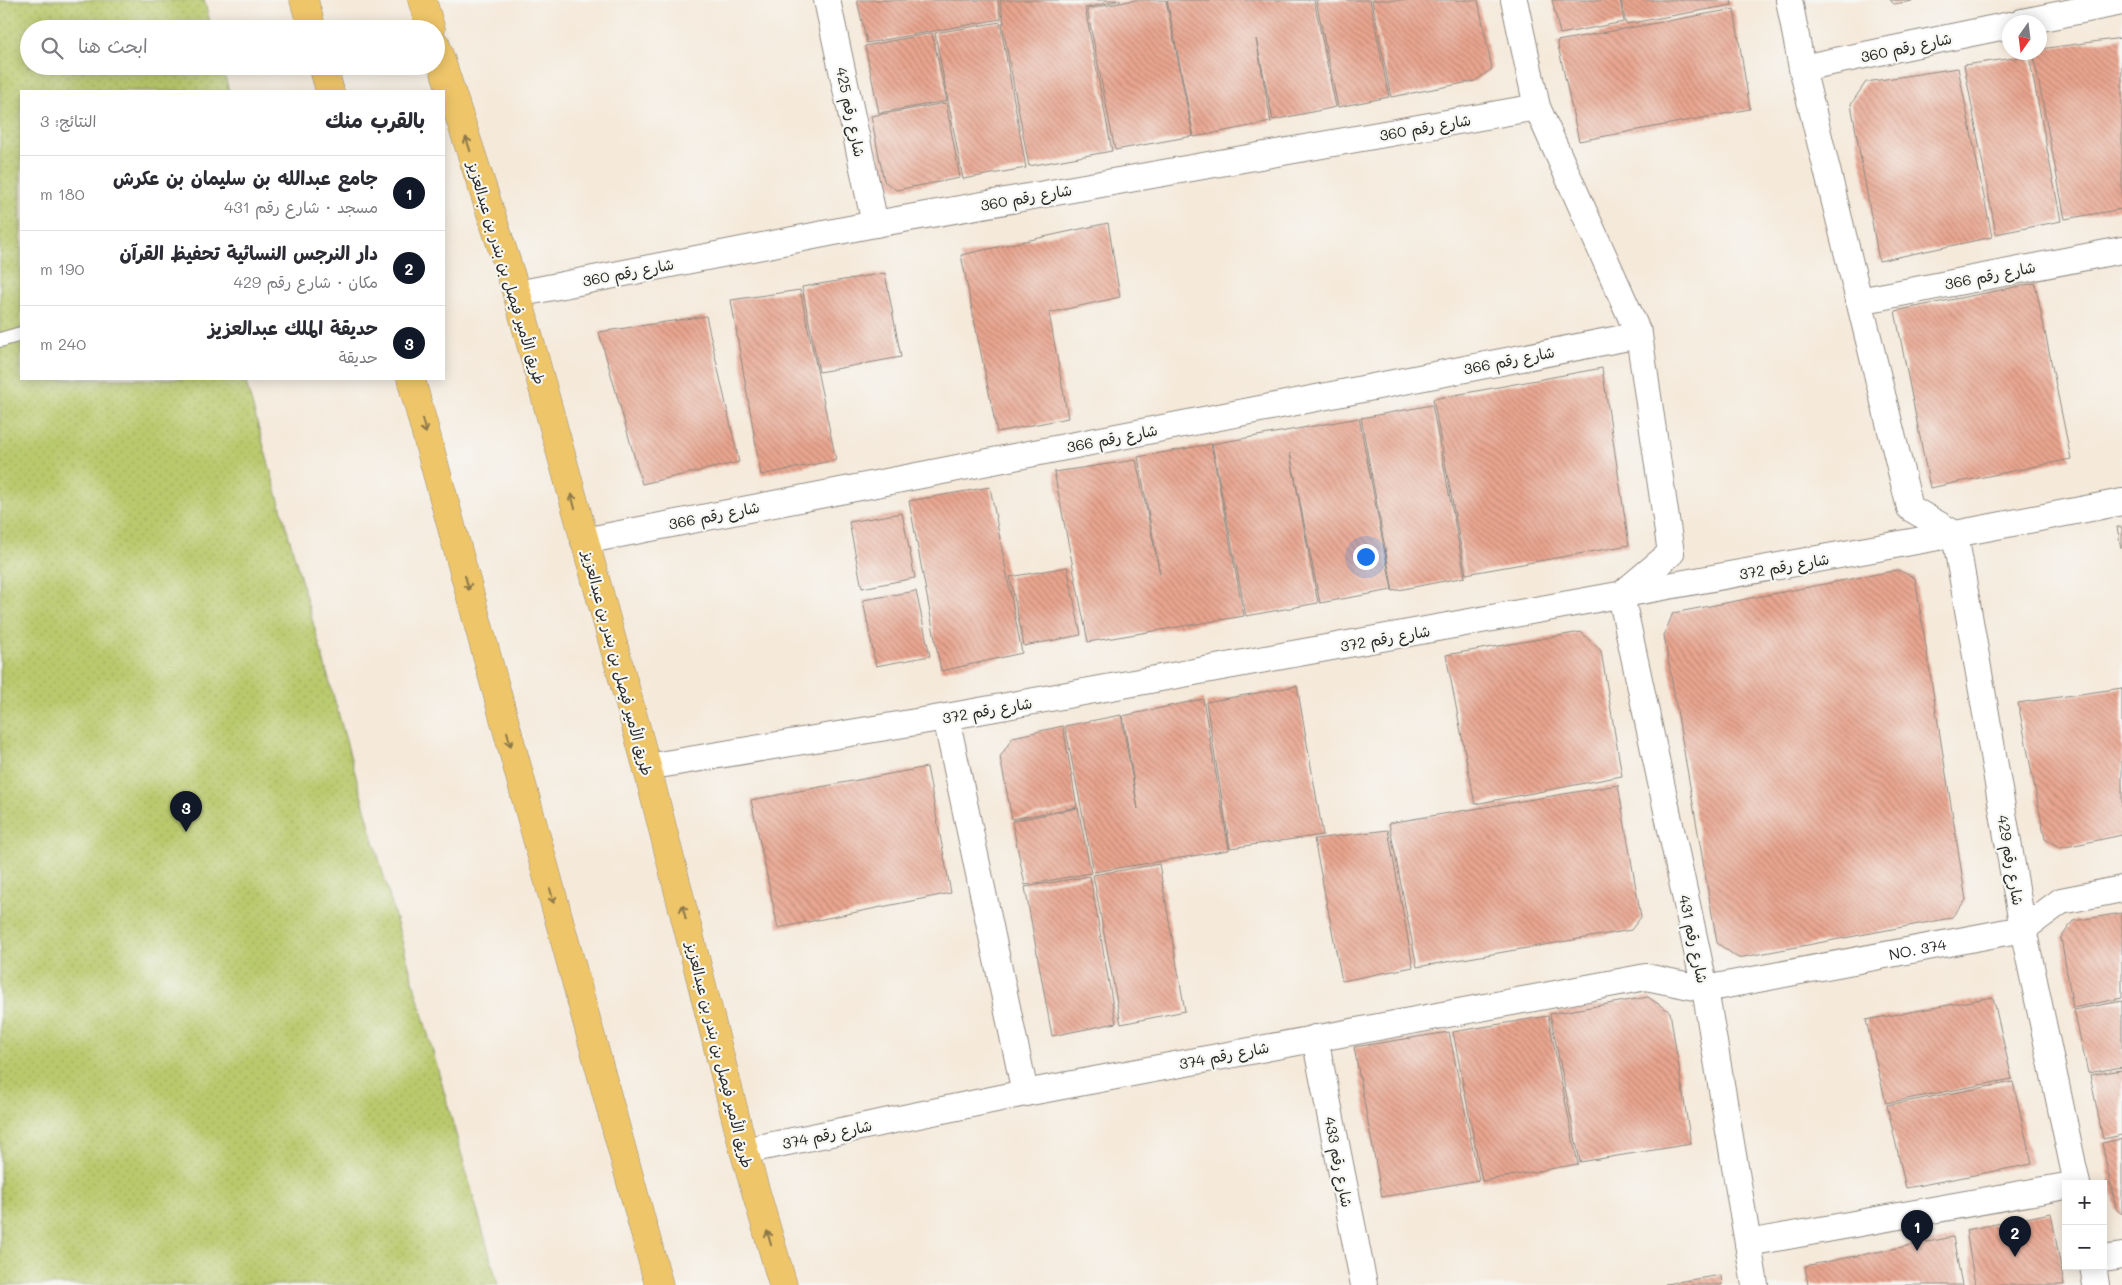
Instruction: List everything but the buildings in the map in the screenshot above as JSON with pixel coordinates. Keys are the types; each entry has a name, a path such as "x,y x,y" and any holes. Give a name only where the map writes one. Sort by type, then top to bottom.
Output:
{"main road":[{"path":"304,0 310,20"},
{"path":"422,0 428,20"},
{"name":"طريق الأمير فيصل بن بندر بن عبدالعزيز","path":"445,73 516,294 647,767 744,1152 783,1285"},
{"path":"326,75 330,90"},
{"path":"411,380 658,1285"}],"street":[{"name":"شارع رقم 425","path":"828,0 875,224"},
{"path":"1514,0 1537,107 1639,335 1671,553 1621,595"},
{"path":"1789,0 1802,68 1910,508 1956,534"},
{"path":"2047,17 2122,2"},
{"name":"شارع رقم 360","path":"1802,68 2002,27"},
{"name":"شارع رقم 360","path":"516,294 875,224 1537,107"},
{"name":"شارع رقم 366","path":"1859,300 2122,250"},
{"name":"شارع رقم 366","path":"584,540 1639,335"},
{"name":"شارع رقم 372","path":"647,767 946,717 1956,534 2122,502"},
{"name":"شارع رقم 429","path":"1956,534 2023,929 2076,1180"},
{"name":"شارع رقم 431","path":"1621,595 1705,989 1756,1285"},
{"path":"946,717 1025,1093"},
{"name":"NO. 374","path":"1705,989 2023,929 2061,901 2122,889"},
{"name":"شارع رقم 374","path":"744,1152 1025,1093 1646,977 1705,989"},
{"name":"شارع رقم 433","path":"1315,1038 1364,1285"},
{"path":"1748,1243 2062,1187"},
{"path":"2107,1259 2122,1256"},
{"path":"2094,1270 2096,1285"}],"lane":[{"path":"0,340 20,334"}],"green space":[{"path":"0,0 204,0 210,20 20,20 20,75 225,75 229,90 20,90 20,380 245,380 498,1285 0,1285"}],"place":[{"name":"حديقة الملك عبدالعزيز","path":"186,832"},
{"name":"جامع عبدالله بن سليمان بن عكرش","path":"1917,1251"},
{"name":"دار النرجس النسائية تحفيظ القرآن","path":"2015,1257"}]}
